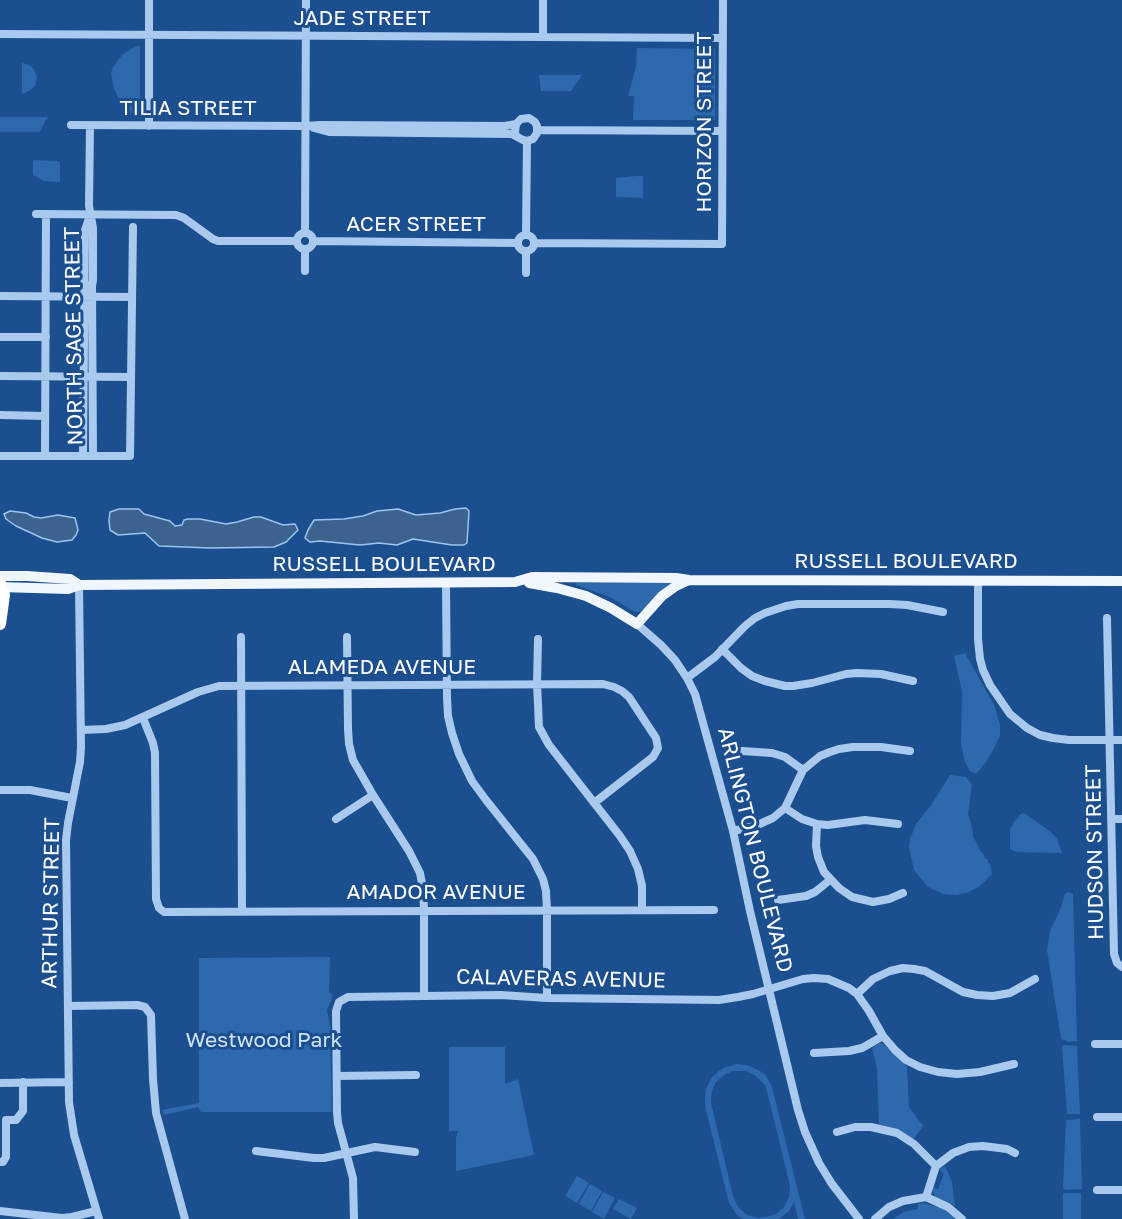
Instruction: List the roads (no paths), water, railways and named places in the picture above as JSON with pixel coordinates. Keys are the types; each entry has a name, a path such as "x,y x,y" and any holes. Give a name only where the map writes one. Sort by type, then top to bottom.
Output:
{"highway":[{"path":"0,624 4,596 1,583"}],"main road":[{"name":"RUSSELL BOULEVARD","path":"1,583 68,589 79,585 515,582 532,578 1122,581"},
{"path":"637,624 662,596 689,580"},
{"name":"ARLINGTON BOULEVARD","path":"515,582 557,588 586,596 637,624"}],"street":[{"path":"149,0 149,126"},
{"path":"305,233 306,0"},
{"path":"543,0 543,37"},
{"name":"HORIZON STREET","path":"534,243 722,244 723,0"},
{"name":"JADE STREET","path":"0,34 723,38"},
{"path":"529,118 535,122 538,130 533,139 526,141 519,139 515,132 516,124 521,119 529,118"},
{"name":"TILIA STREET","path":"71,125 511,126 516,124"},
{"name":"NORTH SAGE STREET","path":"90,126 93,280 88,296 93,456"},
{"name":"TILIA STREET","path":"305,126 329,132 516,136"},
{"path":"538,130 722,130"},
{"path":"526,141 526,235"},
{"path":"36,214 176,215 218,241 297,241"},
{"path":"45,456 46,214"},
{"path":"0,456 130,456 133,227"},
{"path":"305,233 311,236 313,242 310,248 305,249 298,246 297,241 298,236 305,233"},
{"path":"526,235 531,236 534,243 531,249 526,251 521,249 518,243 521,236 526,235"},
{"name":"ACER STREET","path":"313,242 518,243"},
{"path":"305,249 305,272"},
{"path":"526,251 526,273"},
{"path":"0,296 132,297"},
{"path":"0,337 46,337"},
{"path":"0,376 131,377"},
{"name":"NORTH SAGE STREET","path":"83,456 89,377"},
{"path":"0,416 45,416"},
{"path":"978,580 980,659 986,676 1005,709 1027,728 1047,737 1069,740 1122,740"},
{"path":"446,583 447,710 454,741 464,765 481,794 533,859 545,885 547,998"},
{"name":"ARTHUR STREET","path":"79,585 80,762 66,840 69,1082 70,1116 97,1215"},
{"path":"687,678 708,663 755,618 786,606 890,604 943,612"},
{"name":"HUDSON STREET","path":"1107,618 1112,819 1118,893 1114,954 1120,965"},
{"name":"ARLINGTON BOULEVARD","path":"637,624 675,660 687,678 701,710 733,831 794,1097 805,1132 819,1163 859,1219"},
{"path":"347,637 348,729 353,760 420,873 424,910 424,996"},
{"path":"241,638 242,911"},
{"path":"538,639 539,726 544,737 620,836 634,858 642,886 642,910"},
{"path":"722,649 752,676 785,686 806,684 857,672 881,674 913,681"},
{"name":"ALAMEDA AVENUE","path":"81,730 116,728 198,692 219,686 603,684 622,691 634,703 656,738 658,748 653,757 594,803"},
{"name":"AMADOR AVENUE","path":"143,718 155,753 156,898 159,908 164,912 714,910"},
{"path":"733,831 762,824 785,808 803,770 820,756 853,747 881,747 910,751"},
{"path":"742,751 772,753 785,757 803,770"},
{"path":"0,790 30,790 72,798"},
{"path":"336,819 373,795"},
{"path":"785,808 802,819 818,824 828,825 865,820 898,824"},
{"path":"1112,819 1122,819"},
{"path":"818,824 816,851 820,866 830,880 844,892 860,900 873,902 903,893"},
{"path":"778,900 806,896 830,880"},
{"path":"1014,1064 967,1074 938,1072 920,1067 906,1060 894,1050 857,994 873,979 903,968 925,971 963,992 977,995 993,996 1010,993 1035,979"},
{"name":"CALAVERAS AVENUE","path":"337,1076 336,1008 342,999 351,997 501,995 547,998 719,1000 738,998 803,979 814,978 828,979 857,994"},
{"path":"68,1006 137,1005 145,1007 151,1015 156,1113 185,1219"},
{"path":"814,1053 862,1048 883,1036"},
{"path":"1095,1044 1122,1044"},
{"path":"354,1219 353,1178 338,1123 337,1076 416,1075"},
{"path":"0,1162 3,1162 6,1157 6,1120 16,1120 23,1111 23,1082"},
{"path":"0,1083 69,1082"},
{"path":"1097,1117 1122,1117"},
{"path":"837,1132 855,1127 871,1127 897,1133 914,1144 936,1166"},
{"path":"926,1197 936,1166 953,1153 969,1147 983,1146 1007,1149 1015,1153"},
{"path":"256,1151 314,1158 375,1147 416,1152"},
{"path":"1097,1190 1122,1190"},
{"path":"875,1219 889,1207 903,1201 926,1197 948,1207 962,1219"},
{"path":"0,1211 62,1218 97,1215"}],"park label":[{"name":"Westwood Park","path":"264,1040"}]}
